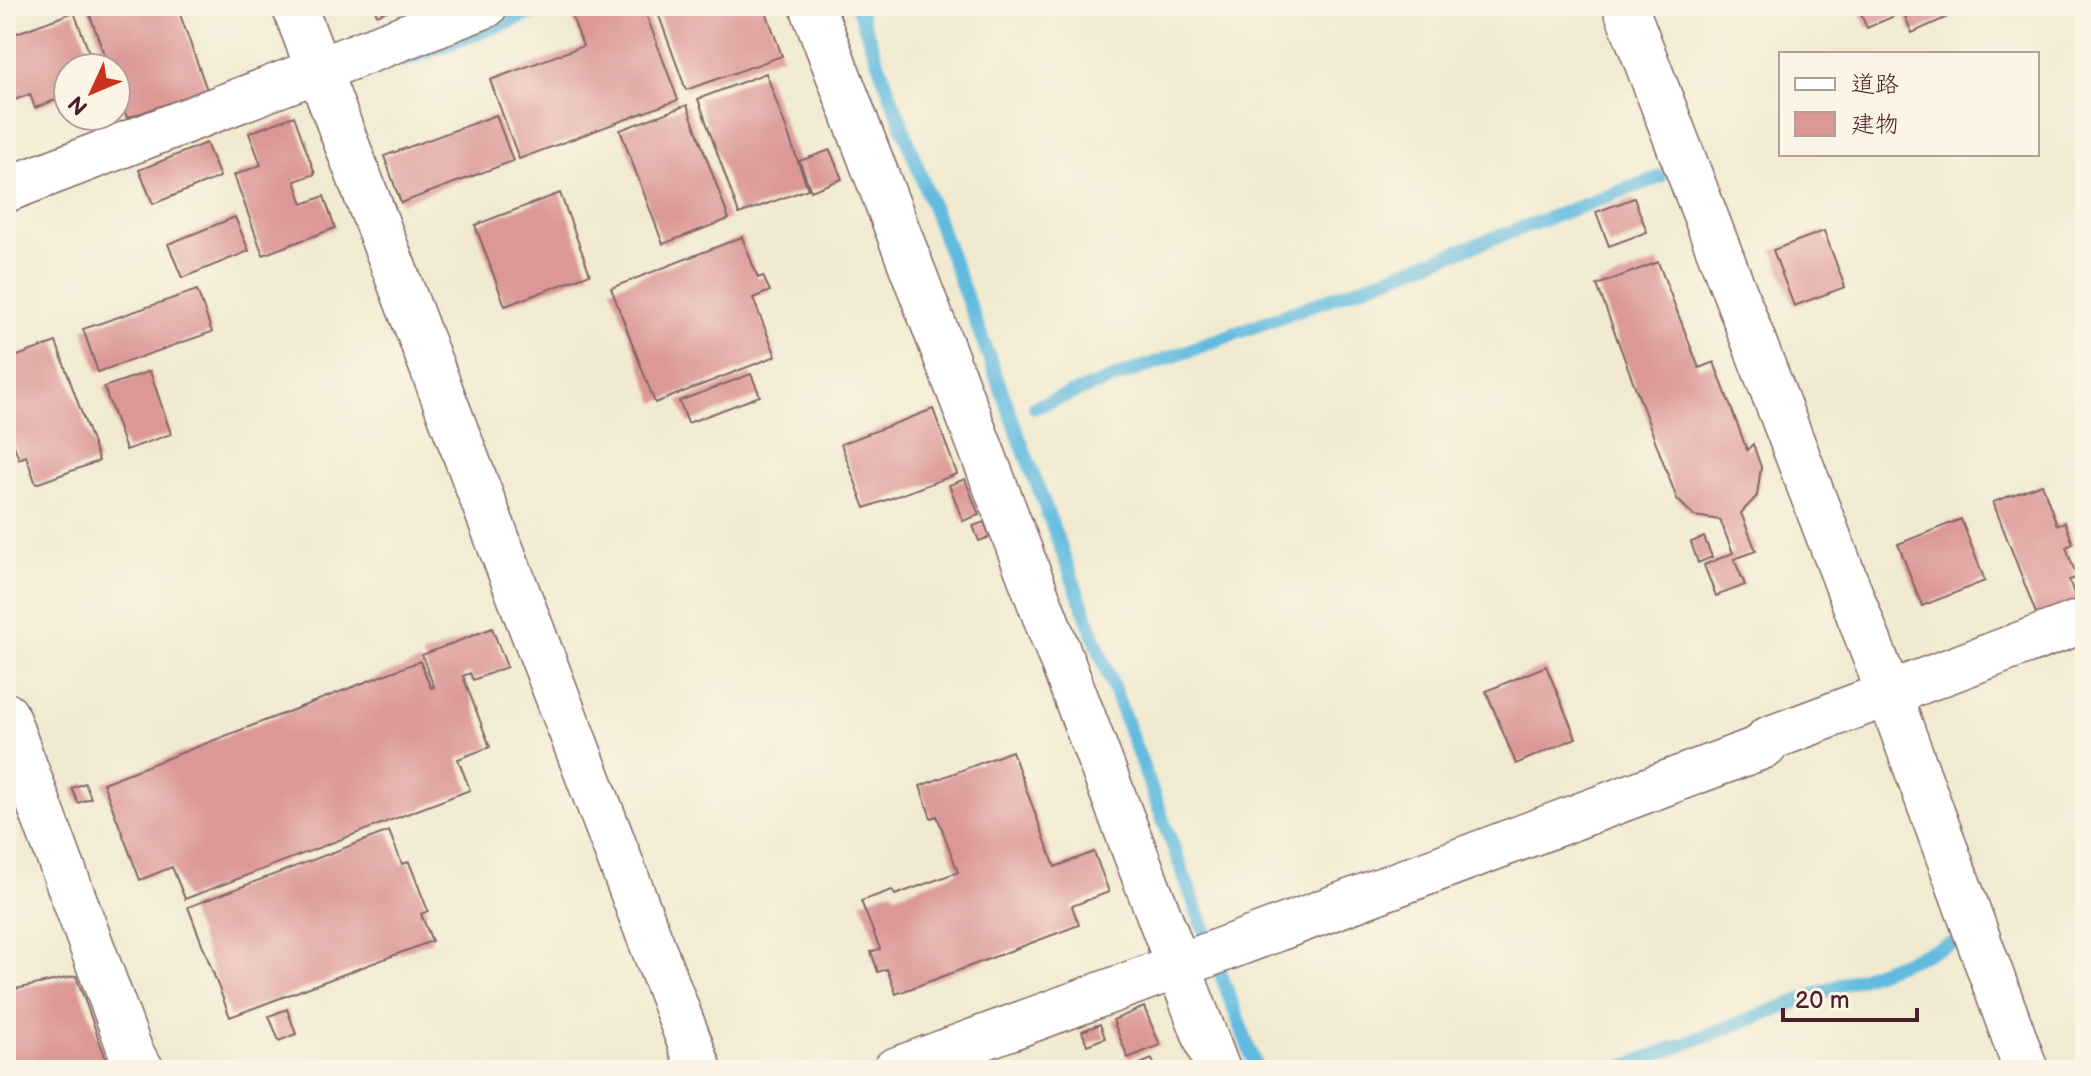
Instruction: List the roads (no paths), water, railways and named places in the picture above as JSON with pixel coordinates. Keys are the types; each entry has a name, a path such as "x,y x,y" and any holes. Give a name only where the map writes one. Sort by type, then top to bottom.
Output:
{"street":[{"path":"294,6 700,1070"},
{"path":"6,190 485,6"},
{"path":"812,6 1181,965 1218,1070"},
{"path":"1632,9 1889,694 2026,1070"},
{"path":"895,1070 1765,746 1768,739 2085,620"},
{"path":"6,715 132,1055 142,1070"}],"waterway":[{"path":"405,60 551,6"},
{"path":"857,6 1257,1070"},
{"path":"1035,407 1660,177"},
{"path":"6,213 10,211"},
{"path":"1615,1070 1953,943"}]}
